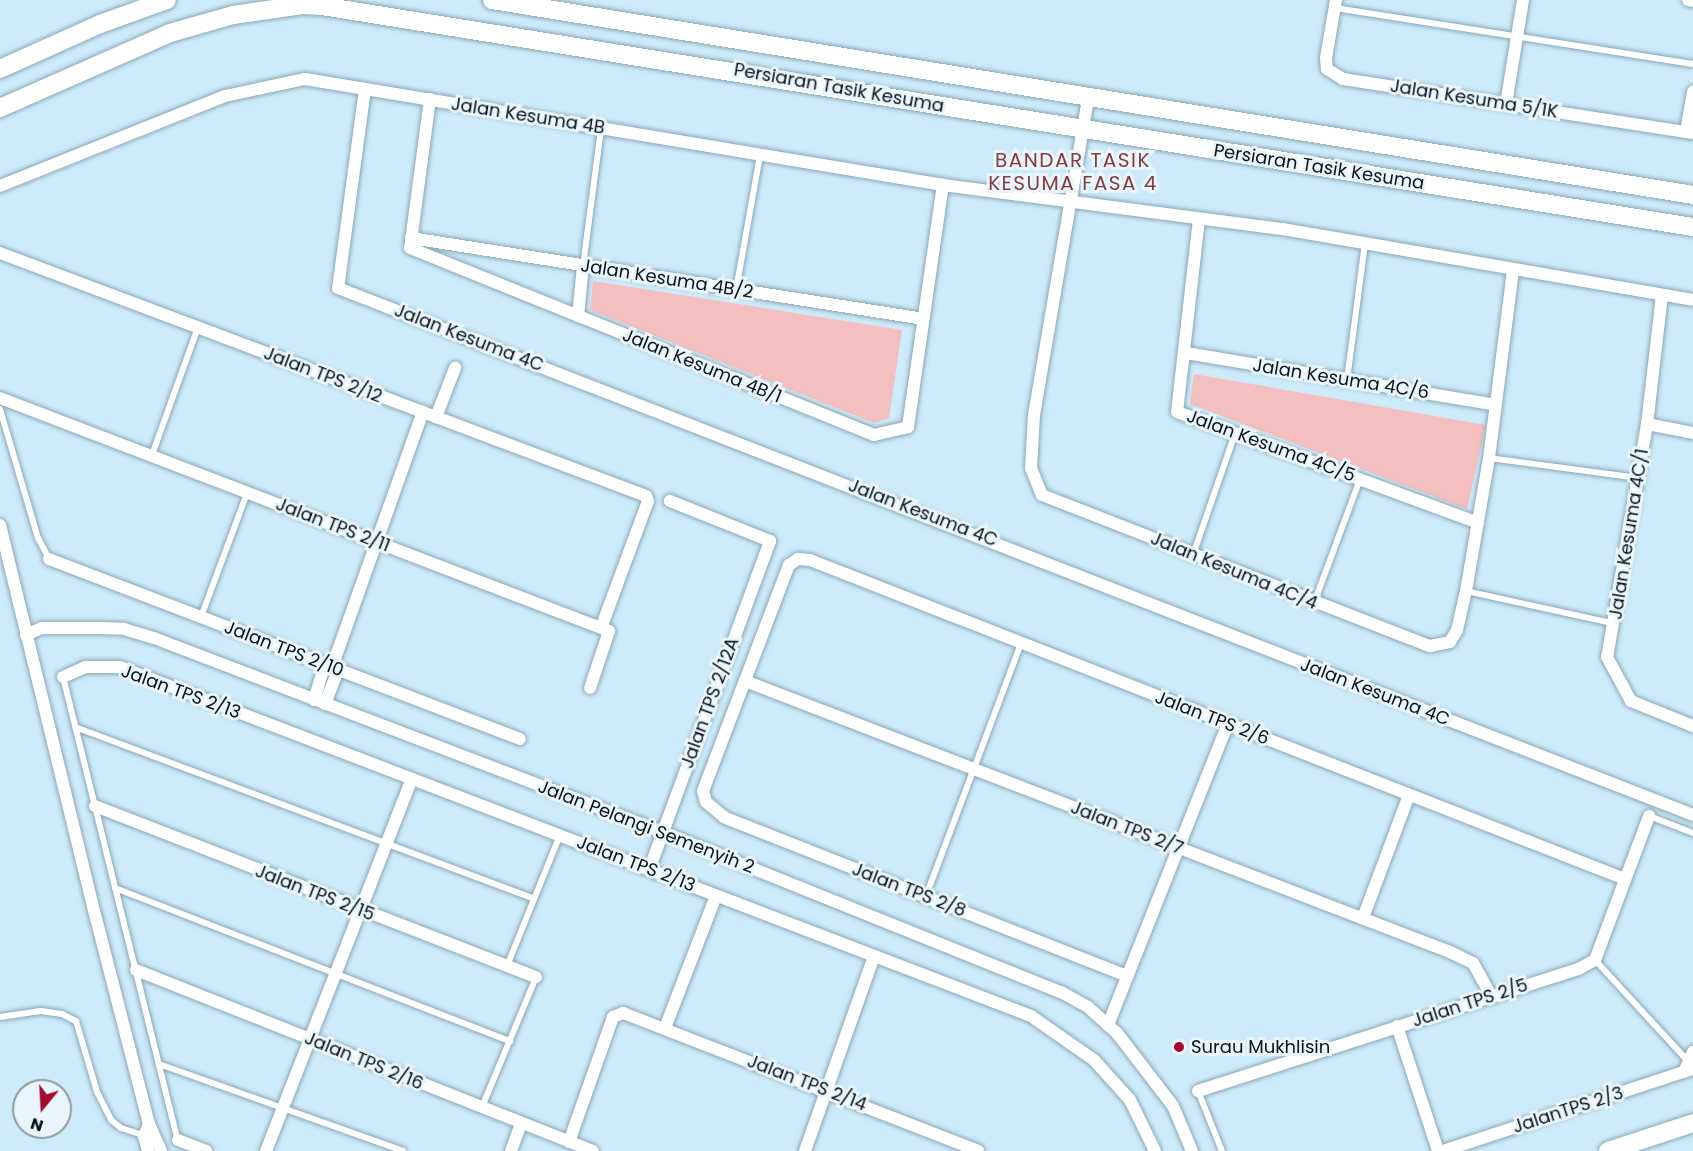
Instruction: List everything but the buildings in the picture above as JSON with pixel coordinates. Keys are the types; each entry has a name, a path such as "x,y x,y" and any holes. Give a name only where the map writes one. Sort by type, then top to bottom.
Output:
{"street":[{"path":"0,69 100,24 167,0"},
{"name":"Persiaran Tasik Kesuma","path":"492,0 1088,99 1693,195"},
{"path":"1506,104 1523,0"},
{"path":"1688,0 1693,1"},
{"name":"Persiaran Tasik Kesuma","path":"0,108 170,33 233,15 301,2 321,3 1693,227"},
{"name":"Jalan Kesuma 5/1K","path":"1335,4 1327,69 1343,79 1690,133"},
{"name":"Jalan Kesuma 4B","path":"0,186 225,96 305,79 943,185 1072,199"},
{"name":"Jalan Kesuma 4C","path":"365,89 338,288 953,524 1693,815"},
{"path":"1690,133 1693,92"},
{"path":"411,238 430,99"},
{"name":"Jalan Kesuma 4C/4","path":"1088,99 1034,415 1030,468 1042,495 1314,603 1441,647 1450,642 1457,630 1466,591 1489,458 1513,270"},
{"name":"Jalan Kesuma 4B/1","path":"411,238 410,248 874,435 908,428 943,185"},
{"path":"1072,199 1365,244 1693,300"},
{"name":"Jalan Kesuma 4C/5","path":"1199,219 1186,353 1177,412 1478,523"},
{"name":"Jalan Kesuma 4B/2","path":"411,238 924,319"},
{"name":"Jalan TPS 2/12","path":"0,253 646,496 648,501 601,628"},
{"path":"578,316 582,266"},
{"name":"Jalan Kesuma 4C/1","path":"1662,295 1647,424 1607,657 1631,701 1693,726"},
{"name":"Jalan Kesuma 4C/6","path":"1186,353 1496,405"},
{"path":"436,417 455,368"},
{"name":"Jalan TPS 2/11","path":"0,398 601,628"},
{"path":"319,702 423,412"},
{"path":"1647,424 1693,433"},
{"name":"Jalan TPS 2/12A","path":"649,870 770,542 768,537 670,501"},
{"path":"0,525 149,1124 157,1135 161,1151"},
{"path":"0,553 26,635"},
{"name":"Jalan TPS 2/10","path":"49,559 520,739"},
{"name":"Jalan TPS 2/6","path":"745,681 789,565 798,559 810,560 1625,879"},
{"name":"Jalan Pelangi Semenyih 2","path":"26,635 42,628 124,629 662,832 1061,992 1108,1025 1173,1106 1192,1151"},
{"path":"590,688 610,635 601,628"},
{"name":"Jalan TPS 2/13","path":"63,677 85,667 120,667 1030,1016 1059,1033 1094,1060 1130,1100 1155,1151"},
{"name":"Jalan TPS 2/7","path":"745,681 1363,918 1473,963 1491,996"},
{"name":"Jalan TPS 2/8","path":"745,681 703,791 706,802 724,817 1128,976"},
{"path":"1108,1025 1228,724"},
{"path":"266,1151 412,779"},
{"path":"1363,918 1408,795"},
{"name":"Jalan TPS 2/15","path":"95,806 536,977"},
{"path":"1595,960 1649,816"},
{"path":"665,1028 716,896"},
{"path":"805,1151 874,956"},
{"name":"Jalan TPS 2/5","path":"1198,1091 1595,960"},
{"name":"Jalan TPS 2/16","path":"136,970 592,1151"},
{"name":"Jalan TPS 2/14","path":"569,1142 613,1017 623,1013 978,1151"},
{"path":"1397,1026 1438,1151"},
{"name":"JalanTPS 2/3","path":"1443,1151 1690,1064"},
{"path":"511,1151 521,1123"},
{"path":"1608,1151 1693,1123"},
{"path":"148,1151 144,1136 149,1124"},
{"path":"178,1140 206,1151"}],"lane":[{"path":"1335,4 1517,36 1693,63"},
{"path":"582,266 602,128"},
{"path":"736,290 760,154"},
{"path":"1347,380 1365,244"},
{"path":"152,455 198,327"},
{"path":"0,409 38,538 49,559"},
{"path":"1193,555 1235,433"},
{"path":"1489,458 1638,478"},
{"path":"1314,603 1360,479"},
{"path":"201,617 247,493"},
{"path":"1466,591 1614,623"},
{"path":"926,897 1021,643"},
{"path":"63,677 178,1140"},
{"path":"75,727 534,899"},
{"path":"1649,816 1693,833"},
{"path":"507,966 560,835"},
{"path":"115,888 510,1041"},
{"path":"1595,960 1690,1064"},
{"path":"482,1107 536,977"},
{"path":"0,1017 41,1011 62,1014 76,1021 97,1092 111,1120 144,1136 157,1135"},
{"path":"159,1064 284,1105 403,1151"},
{"path":"1198,1091 1222,1151"}],"shaded area":[{"path":"593,281 902,330 889,418 874,423 590,310"},
{"path":"1194,374 1486,425 1467,509 1190,404"}],"place":[{"name":"Surau Mukhlisin","path":"1179,1047"}],"district":[{"name":"BANDAR TASIK KESUMA FASA 4","path":"1073,172"}]}
